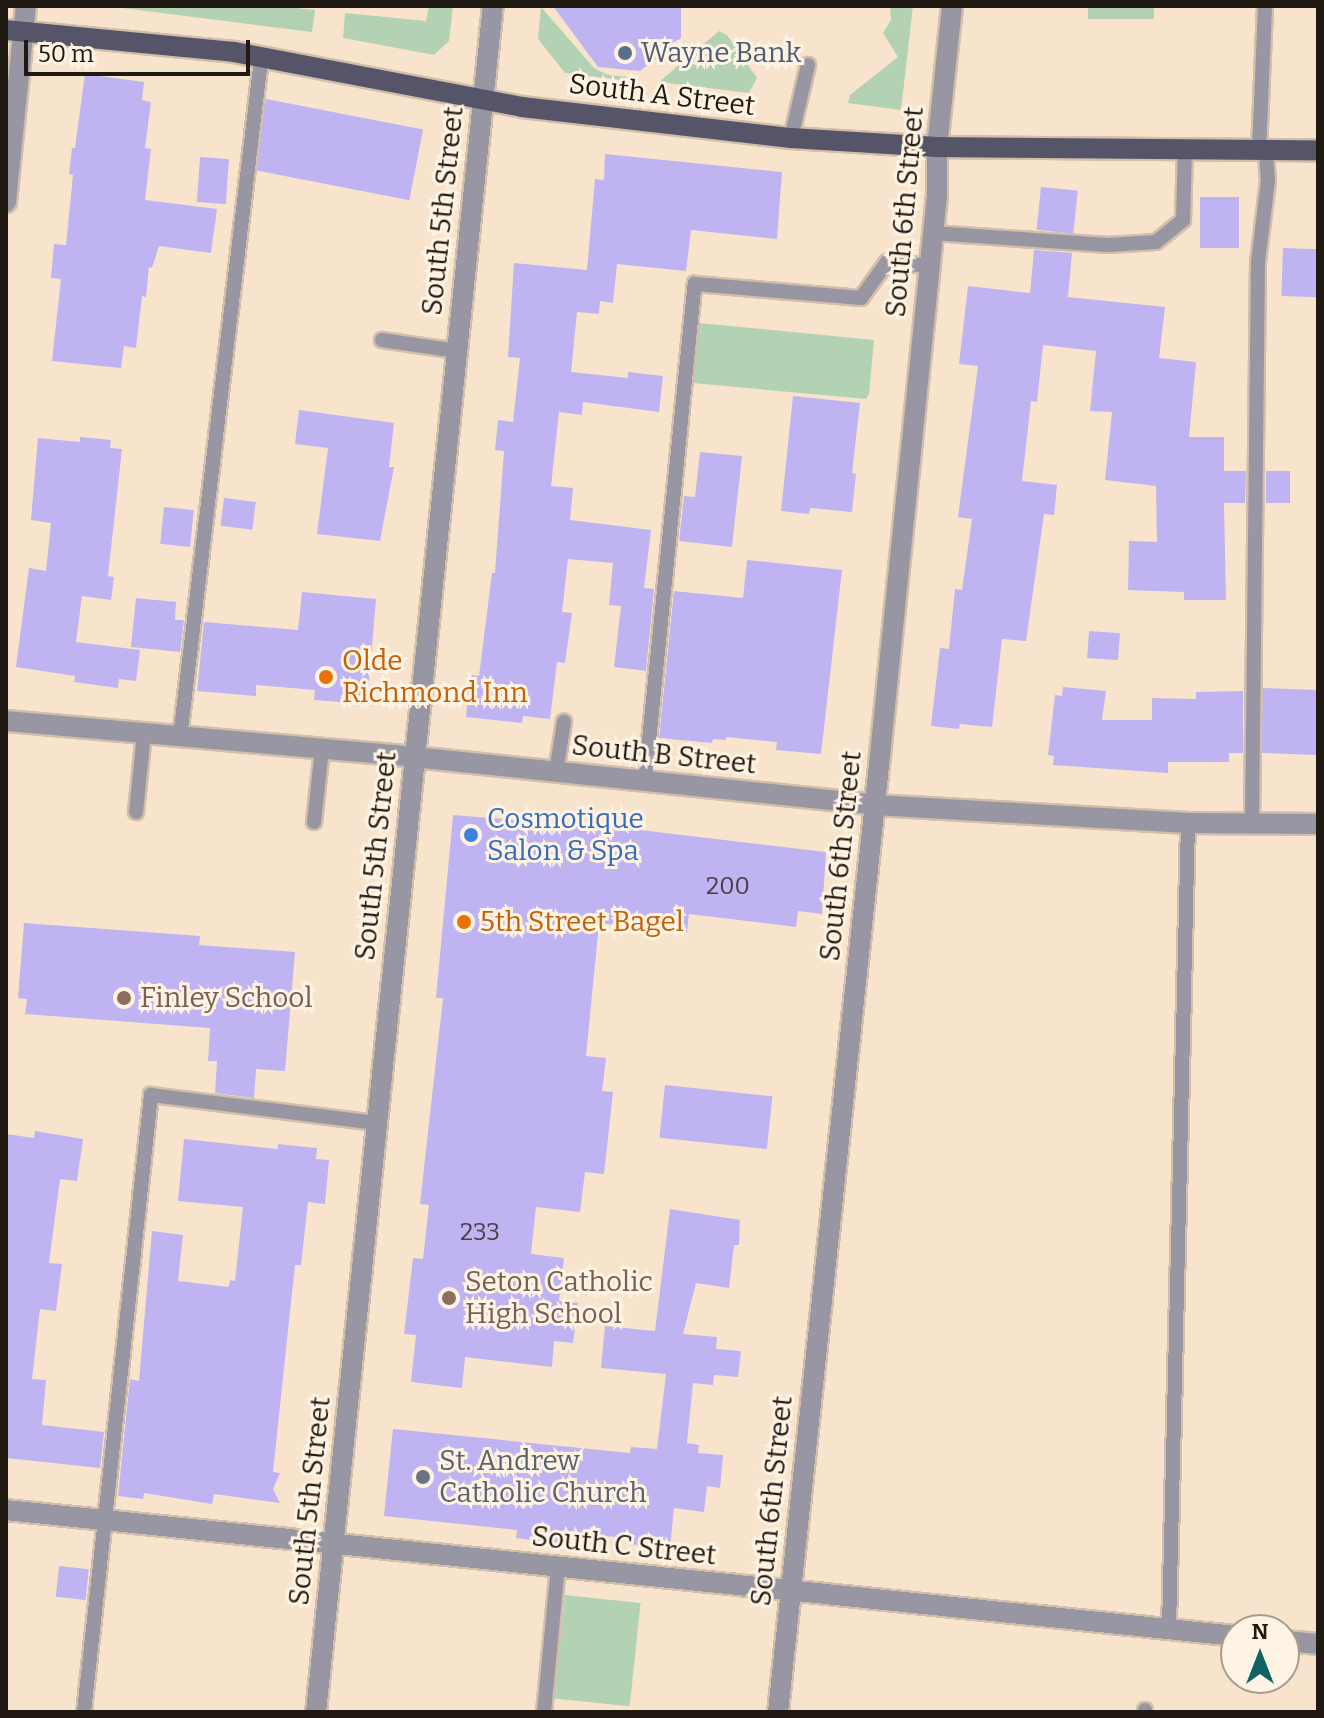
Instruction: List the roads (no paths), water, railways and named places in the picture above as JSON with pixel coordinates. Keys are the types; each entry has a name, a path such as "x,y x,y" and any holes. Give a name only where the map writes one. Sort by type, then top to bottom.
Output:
{"main road":[{"name":"South A Street","path":"14,31 234,52 261,60 482,100 791,138 937,147 1318,150"}],"street":[{"path":"7,191 14,31 26,6"},
{"name":"South 5th Street","path":"316,1712 493,6"},
{"name":"South 6th Street","path":"778,1712 930,266 937,147 952,6"},
{"name":"South B Street","path":"6,721 414,757 875,805 1188,823 1318,824"},
{"name":"South C Street","path":"6,1510 1220,1634"}],"lane":[{"path":"1252,824 1258,262 1268,181 1262,150 1265,6"},
{"path":"180,737 261,60"},
{"path":"791,138 808,65"},
{"path":"933,233 1108,245 1156,242 1183,220 1185,149"},
{"path":"645,781 695,284 861,298 887,262 930,266"},
{"path":"382,340 457,351"},
{"path":"556,772 564,722"},
{"path":"136,812 144,733"},
{"path":"314,822 322,749"},
{"path":"1169,1629 1188,823"},
{"path":"84,1712 151,1095 377,1123"},
{"path":"544,1712 558,1567"}],"place":[{"name":"Wayne Bank","path":"625,53"},
{"name":"Olde Richmond Inn","path":"326,677"},
{"name":"Cosmotique Salon & Spa","path":"471,835"},
{"name":"5th Street Bagel","path":"464,922"},
{"name":"Finley School","path":"124,998"},
{"name":"Seton Catholic High School","path":"449,1298"},
{"name":"St. Andrew Catholic Church","path":"423,1477"}]}
